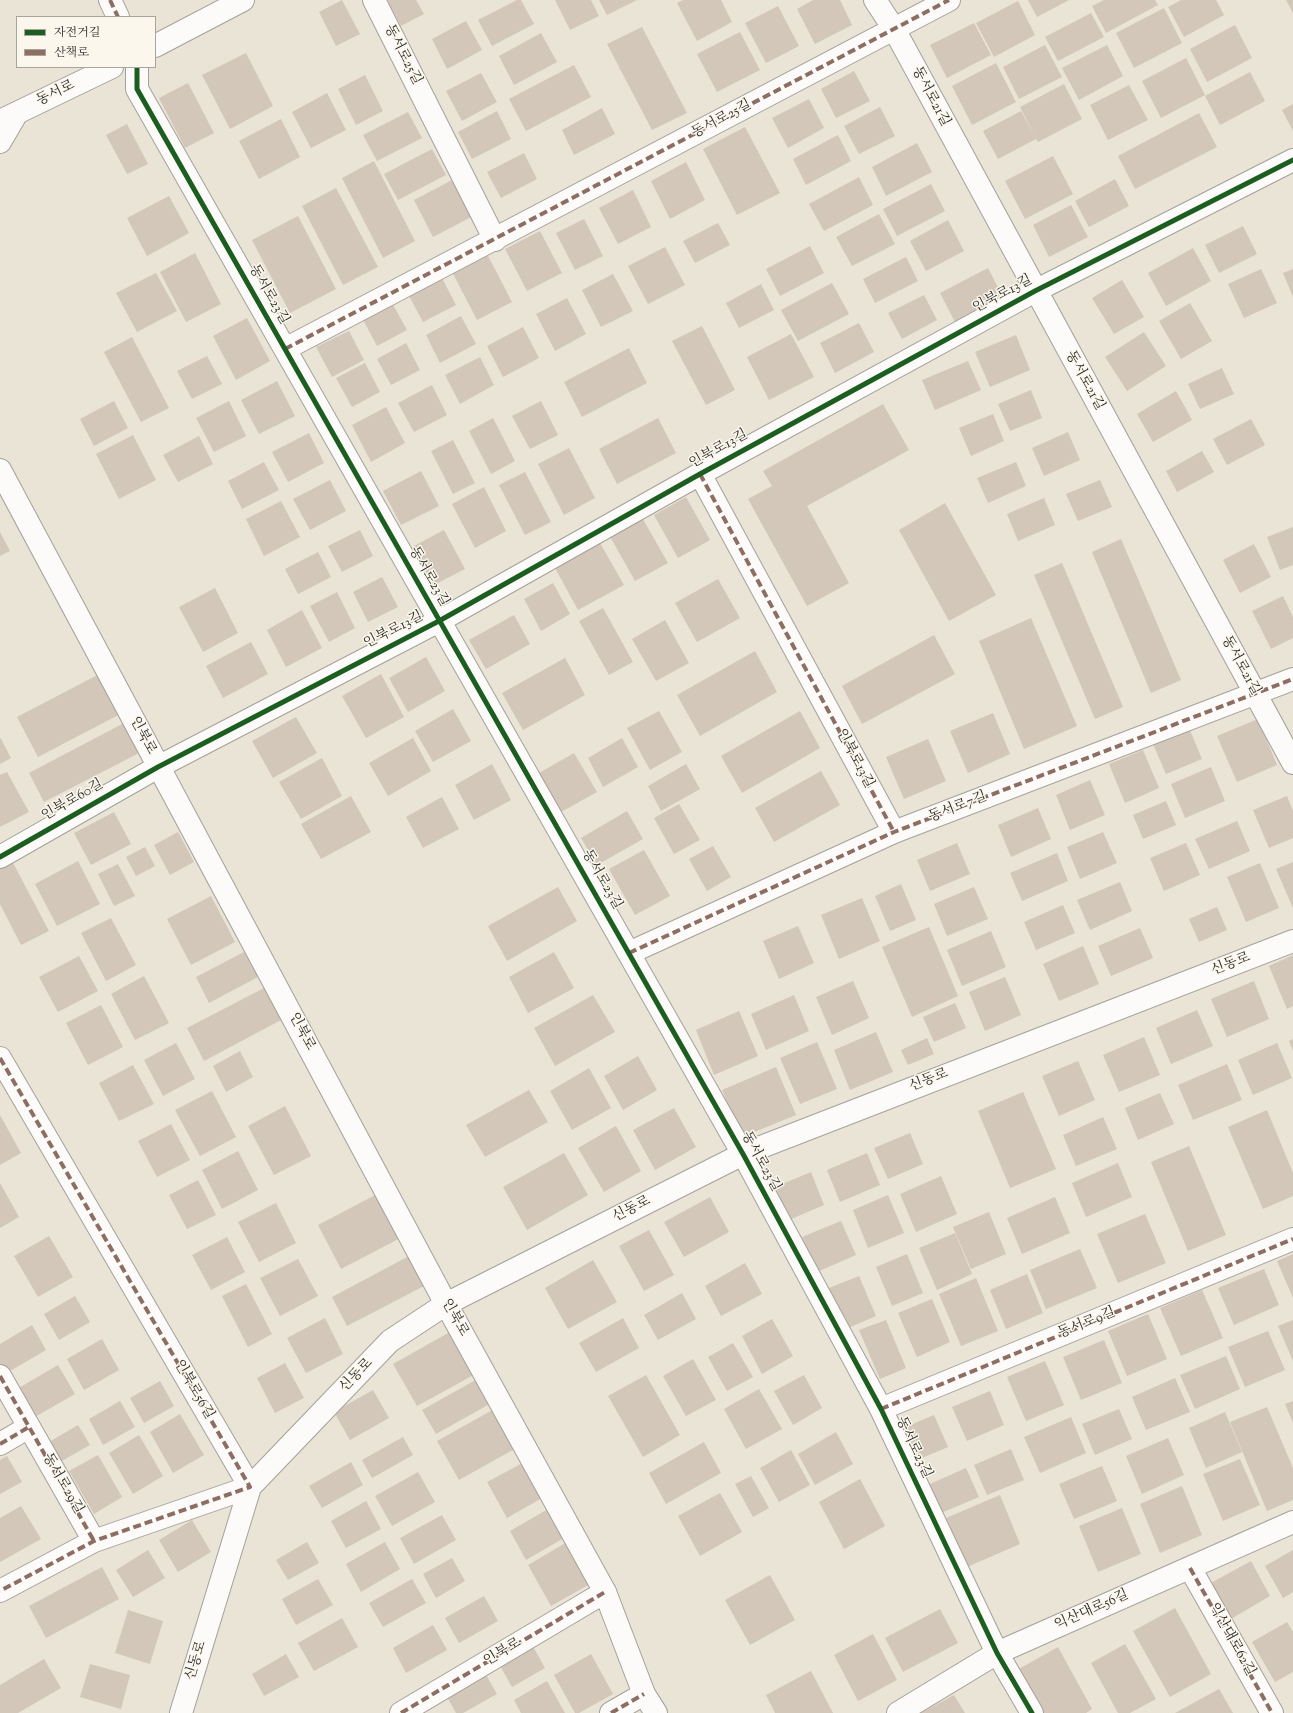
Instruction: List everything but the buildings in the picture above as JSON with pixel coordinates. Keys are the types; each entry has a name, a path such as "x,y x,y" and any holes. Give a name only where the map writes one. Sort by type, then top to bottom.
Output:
{"street":[{"path":"110,0 118,16"},
{"path":"156,45 243,0"},
{"name":"동서로25길","path":"374,0 495,240"},
{"name":"동서로21길","path":"875,0 894,29 1035,291 1293,763"},
{"name":"동서로25길","path":"285,349 495,240 949,0"},
{"name":"동서로","path":"6,116 110,68"},
{"name":"동서로23길","path":"137,68 137,89 743,1154 881,1409 997,1653 1032,1713"},
{"path":"0,142 6,116"},
{"name":"인북로13길","path":"158,767 439,621 700,474 1035,291 1293,160"},
{"name":"인북로","path":"0,470 446,1304 605,1592 644,1694 656,1713"},
{"name":"인북로13길","path":"700,474 894,832"},
{"name":"동서로7길","path":"629,953 894,832 1293,679"},
{"name":"인북로60길","path":"0,857 158,767"},
{"name":"신동로","path":"181,1713 250,1487 390,1341 446,1304 743,1154 1293,941"},
{"name":"인북로56길","path":"0,1058 250,1487"},
{"name":"동서로9길","path":"881,1409 1293,1239"},
{"name":"동서로29길","path":"0,1376 94,1541"},
{"path":"0,1444 29,1427"},
{"path":"0,1592 94,1541 250,1487"},
{"name":"익산대로56길","path":"898,1713 997,1653 1293,1522"},
{"name":"익산대로62길","path":"1190,1568 1272,1713"},
{"name":"인북로","path":"401,1713 605,1592"},
{"path":"611,1713 644,1694"}],"marked path":[{"path":"110,0 118,16"},
{"path":"285,349 949,0"},
{"path":"700,474 894,832"},
{"path":"629,953 894,832 1293,679"},
{"path":"0,1058 250,1487 94,1541 0,1591"},
{"path":"881,1409 1293,1239"},
{"path":"0,1376 94,1541"},
{"path":"0,1444 29,1427"},
{"path":"1190,1568 1272,1713"},
{"path":"401,1713 605,1592"},
{"path":"611,1713 644,1694"}],"cycle path":[{"path":"137,68 137,89 743,1154 881,1409 997,1653 1032,1713"},
{"path":"0,857 158,767 439,621 700,474 1035,291 1293,160"}]}
